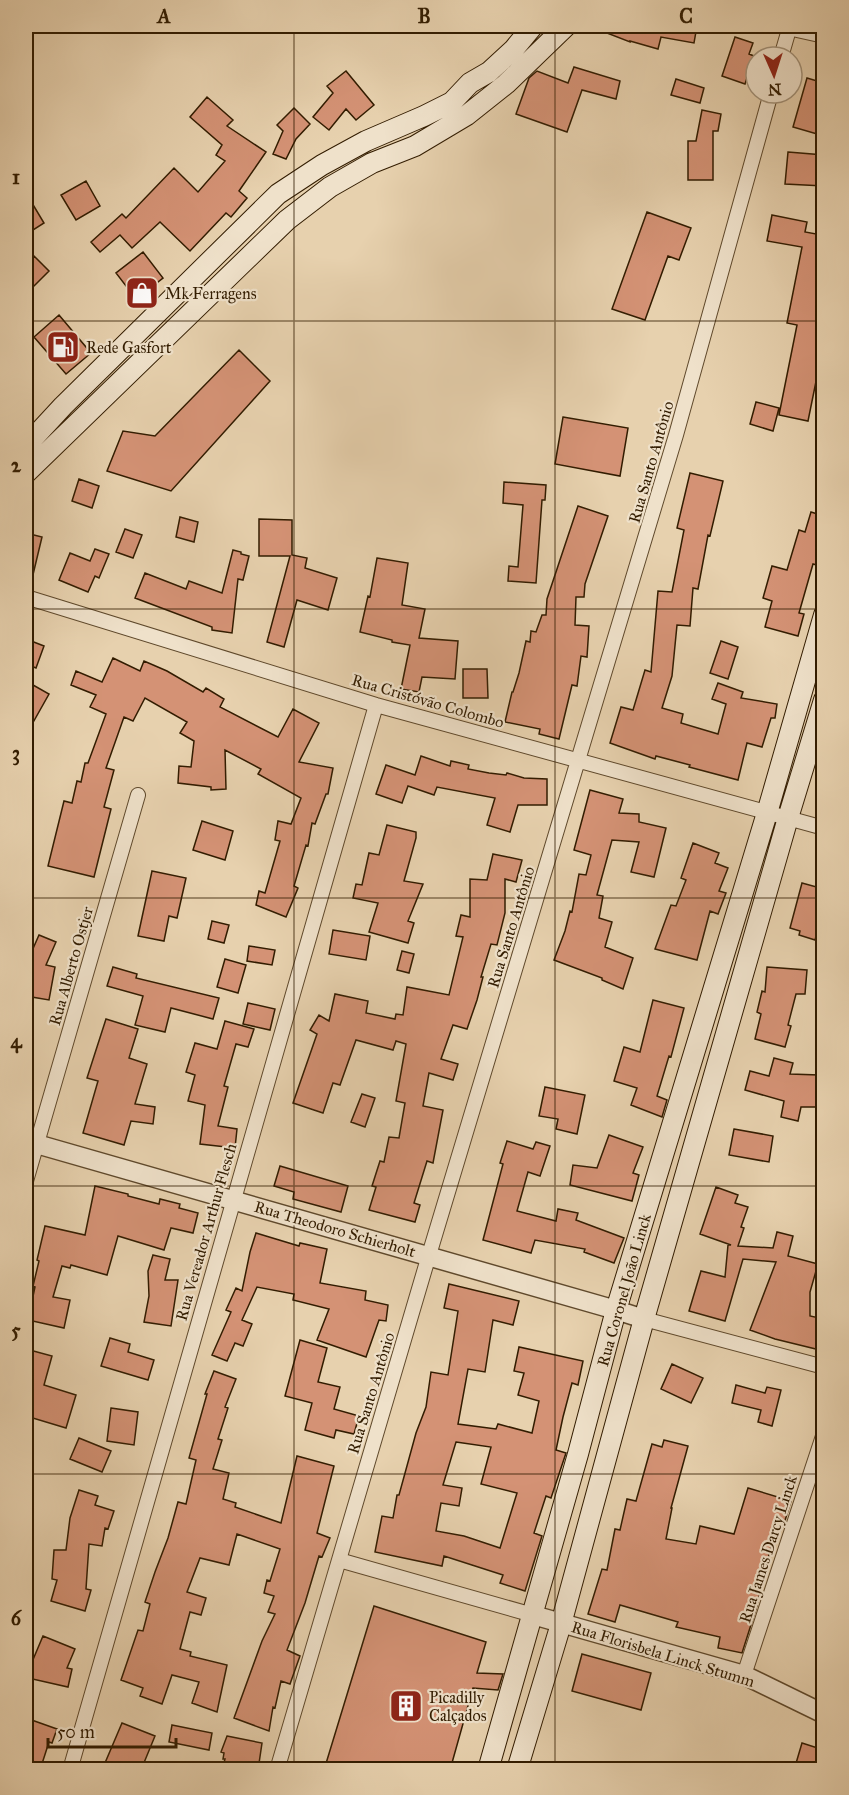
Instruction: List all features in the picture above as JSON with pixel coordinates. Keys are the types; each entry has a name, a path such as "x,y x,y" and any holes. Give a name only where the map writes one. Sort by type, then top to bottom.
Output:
{"main road":[{"path":"26,446 278,194 322,165 357,146 452,102 470,83 489,72 514,49 533,26"},
{"path":"26,473 286,220 330,187 372,163 415,146 467,115 506,84 567,26"},
{"path":"111,359 128,373"},
{"name":"Rua Coronel João Linck","path":"488,1770 578,1454 616,1310 767,813 824,615"},
{"name":"Rua Coronel João Linck","path":"517,1770 561,1624 644,1319 824,700"},
{"path":"578,1454 604,1466"}],"street":[{"path":"783,45 786,26 824,36"},
{"name":"Rua Santo Antônio","path":"277,1770 429,1255 676,435 768,105"},
{"name":"Rua Cristóvão Colombo","path":"26,597 376,705 824,828"},
{"name":"Rua Vereador Arthur Flesch","path":"70,1770 376,705"},
{"name":"Rua Alberto Ostjer","path":"26,1180 31,1143 138,795"},
{"name":"Rua Theodoro Schierholt","path":"31,1143 429,1255 644,1319"},
{"path":"644,1319 824,1367"},
{"name":"Rua James Darcy Linck","path":"744,1675 824,1433"},
{"path":"339,1560 533,1615"},
{"name":"Rua Florisbela Linck Stumm","path":"533,1615 744,1675 824,1714"}],"building":[{"path":"589,26 697,26 694,43 661,37 658,49 630,42"},
{"path":"735,37 753,43 744,45 744,84 722,76"},
{"path":"574,67 620,81 616,99 582,90 567,132 516,114 529,78 537,71 568,83"},
{"path":"346,71 374,105 356,120 346,109 329,130 313,117 333,93 327,86"},
{"path":"807,78 824,83 824,136 793,127 799,105 804,105 804,88"},
{"path":"676,79 704,88 700,103 671,95"},
{"path":"207,97 233,120 227,126 266,152 239,191 247,198 231,217 226,213 190,251 160,222 132,248 120,235 100,252 91,242 122,214 126,218 174,168 198,192 225,161 216,155 222,145 190,117"},
{"path":"294,108 310,124 296,139 286,159 273,154 283,131 277,125"},
{"path":"702,110 721,114 718,131 713,131 713,180 688,180 688,141 696,141"},
{"path":"788,152 824,155 824,186 785,184"},
{"path":"86,181 100,206 76,220 61,195"},
{"path":"26,193 44,223 30,232 26,224"},
{"path":"647,212 691,228 679,260 668,256 645,320 612,309"},
{"path":"772,215 807,222 805,232 822,235 816,266 824,268 824,342 808,421 779,415 797,325 787,323 802,247 767,241"},
{"path":"143,252 163,278 136,299 116,273"},
{"path":"34,256 49,271 34,286 26,278 26,265"},
{"path":"59,315 91,353 66,374 34,337"},
{"path":"239,350 270,381 171,491 107,471 123,431 155,436"},
{"path":"756,402 779,408 773,431 750,424"},
{"path":"563,417 628,428 620,476 555,464"},
{"path":"690,473 723,481 710,536 708,535 698,589 693,588 690,626 677,625 672,676 662,708 683,714 681,723 718,734 726,704 712,699 718,683 743,692 741,698 777,704 775,718 771,718 762,747 747,743 738,780 656,756 655,759 610,743 621,707 633,710 645,670 651,672 658,591 672,592 684,530 677,528"},
{"path":"79,479 99,486 92,508 72,501"},
{"path":"504,482 546,485 545,500 542,500 536,583 508,581 509,566 518,567 523,505 503,503"},
{"path":"578,506 608,516 585,584 584,597 576,597 575,625 589,626 587,657 581,656 577,686 572,685 559,739 539,734 540,729 505,722 526,641 530,642 531,631 536,632 542,615 546,615 547,599"},
{"path":"811,512 824,516 824,567 813,564 799,613 804,614 798,636 765,627 772,601 763,598 772,566 787,570 799,530 805,532"},
{"path":"180,517 198,522 194,542 176,537"},
{"path":"259,519 292,520 292,555 307,558 305,568 337,578 328,610 297,600 284,647 267,642 290,556 259,556"},
{"path":"125,529 142,535 133,558 116,552"},
{"path":"26,533 42,537 31,583 26,582"},
{"path":"95,549 109,554 99,578 95,576 88,592 59,580 70,553 90,561"},
{"path":"233,550 249,556 243,580 238,579 232,633 212,630 212,627 135,598 145,573 186,589 189,581 222,593"},
{"path":"377,558 408,563 402,605 425,609 419,638 458,641 455,679 422,677 419,692 401,689 410,645 360,632 368,596 370,597"},
{"path":"26,639 44,646 36,668 26,664"},
{"path":"721,641 738,647 728,679 710,673"},
{"path":"113,658 140,671 144,661 167,671 203,692 206,688 224,699 220,707 278,737 293,709 319,723 299,762 333,768 328,794 326,794 315,824 312,823 308,846 306,845 294,886 298,888 286,917 256,905 259,891 265,893 280,841 275,840 278,821 291,824 301,798 258,774 261,769 225,750 226,789 211,790 211,787 178,783 179,766 191,767 194,741 180,733 187,722 145,698 133,721 124,717 106,768 114,770 104,807 111,809 94,877 48,866 64,801 72,803 77,781 81,782 85,763 88,763 106,714 90,707 96,695 71,685 76,671 102,682"},
{"path":"463,669 487,669 488,698 463,698"},
{"path":"26,681 49,694 26,735"},
{"path":"421,756 450,766 451,761 469,765 468,769 489,773 506,775 507,773 524,778 547,779 547,805 518,805 510,832 487,825 495,798 437,787 434,795 408,786 402,803 376,794 386,765 415,775"},
{"path":"590,790 623,799 619,813 639,814 639,822 666,828 654,877 631,872 639,842 612,840 597,895 603,896 599,918 612,922 605,947 633,958 623,989 602,978 554,960 570,911 572,912 579,874 586,875 591,855 574,850"},
{"path":"202,821 233,831 225,860 193,850"},
{"path":"387,825 416,832 404,881 423,884 408,921 414,923 408,943 369,932 378,903 353,898 356,884 362,885 369,853 379,855"},
{"path":"693,843 719,853 715,863 728,868 719,891 726,893 718,914 710,911 697,960 655,949 671,905 676,906 686,880 681,878"},
{"path":"493,854 522,860 516,882 505,879 505,913 497,945 491,944 467,1029 453,1025 441,1059 458,1064 453,1080 429,1073 423,1106 443,1110 433,1163 427,1161 414,1203 420,1205 415,1222 369,1210 376,1187 372,1186 380,1161 384,1162 389,1137 399,1138 405,1103 396,1101 406,1044 396,1041 393,1050 356,1040 340,1085 333,1083 323,1113 293,1103 317,1034 310,1030 319,1015 329,1021 335,994 368,1001 366,1013 395,1019 396,1014 403,1015 407,987 449,995 463,937 456,936 461,915 470,917 470,879 487,880"},
{"path":"152,871 186,878 177,918 169,916 164,941 138,936"},
{"path":"802,883 824,889 824,908 815,940 799,935 800,931 790,928"},
{"path":"212,921 229,925 224,943 208,939"},
{"path":"333,930 370,936 366,960 329,954"},
{"path":"39,935 56,942 46,965 55,967 49,1000 26,996 28,960"},
{"path":"249,946 275,950 272,965 247,961"},
{"path":"402,951 414,954 409,973 397,970"},
{"path":"225,959 246,965 238,993 217,987"},
{"path":"113,967 137,974 136,978 219,998 213,1019 171,1008 165,1032 135,1025 143,996 107,986"},
{"path":"767,967 807,970 805,994 796,994 785,1047 755,1039 761,1014 757,1012 762,991 765,992"},
{"path":"653,1000 684,1008 671,1057 669,1056 657,1096 667,1100 662,1117 631,1105 637,1088 614,1081 624,1047 640,1052"},
{"path":"248,1003 275,1009 270,1030 243,1024"},
{"path":"106,1019 138,1029 129,1058 147,1064 135,1104 155,1107 153,1124 131,1121 124,1145 83,1133 98,1081 87,1078"},
{"path":"225,1021 254,1029 248,1047 236,1044 224,1086 228,1087 218,1126 237,1129 235,1148 200,1144 205,1105 188,1101 195,1075 186,1072 195,1043 217,1049"},
{"path":"774,1058 793,1063 790,1074 819,1075 818,1107 801,1107 798,1121 781,1117 784,1101 745,1090 750,1071 769,1076"},
{"path":"545,1087 585,1095 577,1134 556,1129 558,1119 539,1116"},
{"path":"362,1094 375,1098 365,1127 351,1122"},
{"path":"734,1129 773,1136 769,1162 729,1155"},
{"path":"609,1135 643,1147 633,1173 639,1175 632,1201 570,1185 573,1165 597,1168"},
{"path":"507,1141 533,1149 536,1142 550,1146 540,1176 528,1172 517,1211 556,1221 558,1209 578,1213 576,1220 624,1238 614,1263 584,1252 585,1249 535,1240 531,1253 483,1240"},
{"path":"280,1166 348,1186 341,1212 293,1199 294,1192 274,1186"},
{"path":"95,1186 159,1204 160,1199 180,1204 179,1208 198,1213 193,1233 171,1228 164,1250 118,1236 107,1275 71,1265 70,1268 62,1266 53,1297 70,1300 64,1328 28,1320 39,1261 37,1260 45,1226 85,1235"},
{"path":"716,1187 738,1195 735,1203 748,1207 741,1227 744,1228 738,1246 773,1248 777,1232 793,1236 788,1256 818,1264 810,1292 810,1316 824,1319 824,1351 775,1339 750,1330 776,1262 743,1259 725,1321 689,1311 701,1271 725,1277 728,1245 731,1245 700,1234"},
{"path":"256,1233 299,1246 300,1243 327,1249 320,1283 366,1291 365,1300 388,1305 386,1321 379,1320 366,1357 317,1340 329,1309 293,1300 294,1294 257,1287 242,1320 252,1324 243,1346 235,1343 227,1361 212,1355 231,1312 226,1310 236,1288 242,1291"},
{"path":"153,1255 170,1259 165,1280 178,1280 171,1326 144,1322 149,1296 148,1271"},
{"path":"449,1284 519,1301 513,1325 493,1320 485,1372 468,1369 458,1424 496,1429 498,1424 532,1433 539,1401 518,1395 524,1373 514,1371 519,1347 583,1361 578,1385 572,1383 556,1450 566,1453 551,1498 546,1496 534,1533 542,1536 525,1591 500,1583 503,1575 444,1556 442,1566 375,1552 382,1516 393,1518 397,1495 399,1495 416,1433 426,1407 431,1372 448,1375 458,1311 444,1308","holes":["456,1442 491,1447 481,1484 517,1493 500,1548 464,1536 436,1531 441,1503 459,1506 462,1488 443,1485"]},
{"path":"110,1338 130,1344 128,1352 154,1360 148,1380 101,1366"},
{"path":"300,1340 327,1348 318,1382 340,1387 334,1409 359,1416 354,1434 336,1430 334,1438 305,1430 312,1403 285,1396"},
{"path":"26,1349 52,1356 44,1385 76,1395 66,1428 26,1416"},
{"path":"672,1364 703,1378 691,1403 661,1389"},
{"path":"214,1371 236,1379 225,1407 228,1408 218,1439 222,1440 213,1469 229,1473 223,1499 236,1503 235,1507 281,1523 297,1456 334,1466 317,1533 330,1538 322,1557 319,1556 305,1603 287,1650 300,1656 290,1684 281,1681 269,1731 234,1718 262,1641 275,1614 268,1612 274,1596 264,1593 280,1549 237,1534 229,1565 200,1558 187,1592 206,1598 201,1615 190,1612 180,1649 191,1652 190,1656 227,1665 217,1712 192,1703 199,1682 172,1675 162,1704 140,1696 143,1688 121,1680 138,1630 143,1631 150,1604 145,1602 178,1502 186,1504 196,1460 189,1458 207,1394 205,1394"},
{"path":"736,1385 765,1393 767,1387 781,1390 772,1426 758,1422 761,1410 732,1403"},
{"path":"111,1408 138,1412 134,1445 107,1441"},
{"path":"79,1438 111,1451 102,1472 70,1459"},
{"path":"664,1440 688,1446 671,1508 666,1539 696,1544 700,1526 734,1534 748,1488 791,1501 783,1527 776,1525 756,1609 742,1653 718,1648 720,1637 676,1627 678,1622 620,1605 615,1622 588,1614 602,1569 607,1570 615,1529 620,1530 627,1499 636,1501 652,1444 662,1447"},
{"path":"79,1490 98,1496 95,1505 114,1511 108,1529 105,1528 102,1546 89,1544 86,1589 91,1590 85,1611 51,1601 57,1580 52,1579 54,1550 66,1550 70,1518"},
{"name":"Picadilly Calçados","path":"374,1606 486,1642 477,1673 503,1674 498,1690 473,1688 450,1770 324,1770"},
{"path":"43,1636 75,1649 67,1668 72,1669 68,1687 28,1678"},
{"path":"582,1654 651,1673 641,1710 572,1691"},
{"path":"26,1718 57,1729 52,1743 49,1742 40,1770 26,1770"},
{"path":"122,1723 155,1736 141,1770 102,1770"},
{"path":"172,1725 212,1733 209,1750 169,1742"},
{"path":"227,1736 262,1743 258,1770 222,1770 225,1759 223,1759 224,1753 221,1752"},
{"path":"802,1743 824,1750 824,1770 794,1770"}],"place":[{"name":"Mk Ferragens","path":"142,293"},
{"name":"Rede Gasfort","path":"63,347"},
{"name":"Picadilly Calçados","path":"406,1706"}]}
